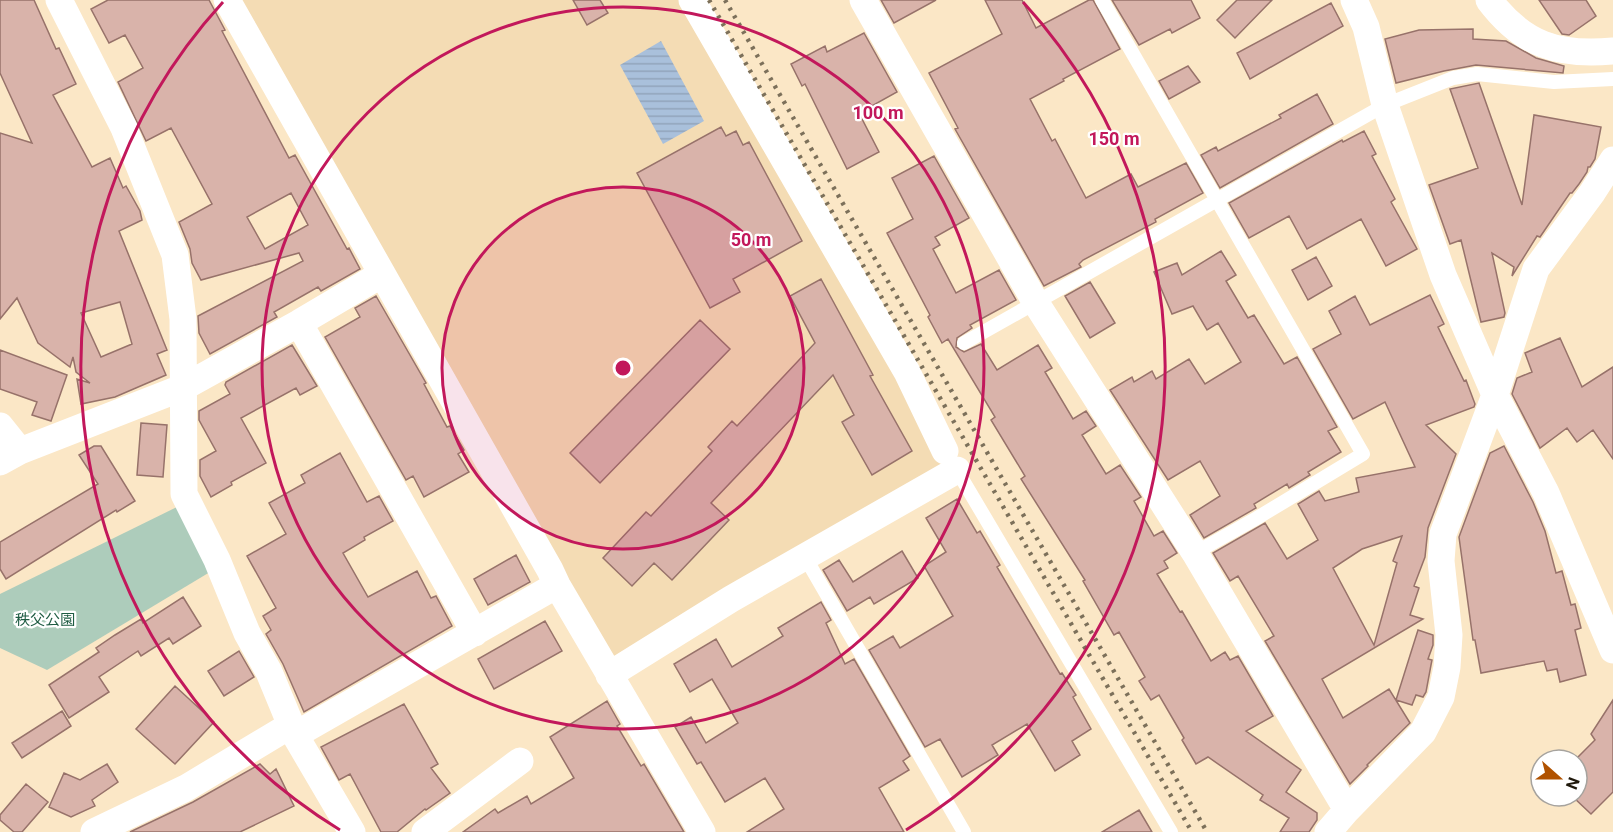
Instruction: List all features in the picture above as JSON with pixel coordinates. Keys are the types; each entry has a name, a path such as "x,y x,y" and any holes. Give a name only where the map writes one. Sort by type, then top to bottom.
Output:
{"street":[{"path":"59,0 124,128 175,255 183,319 184,494 218,560 247,633 269,672 293,730 352,832"},
{"path":"227,0 452,393 557,585 702,832"},
{"path":"609,675 731,599 805,557 951,461 907,372 692,0"},
{"path":"863,0 1036,303 1195,553 1347,810"},
{"path":"1354,0 1366,27 1385,105 1443,274 1495,395 1546,493 1613,650"},
{"path":"1489,0 1515,29 1555,49 1574,52 1613,51"},
{"path":"1328,832 1423,732 1441,697 1447,667 1449,635 1441,561 1443,534 1495,395 1536,269 1592,193 1613,159"},
{"path":"0,426 10,456 184,387 382,274"},
{"path":"299,323 475,633"},
{"path":"94,832 186,788 475,633 557,585"},
{"path":"425,832 520,761"}],"lane":[{"path":"1102,0 1363,454 1195,553"},
{"path":"964,343 1385,105 1453,78 1476,74 1554,82 1613,79"},
{"path":"951,461 1171,832"},
{"path":"805,557 964,832"}],"shaded area":[{"path":"238,0 680,0 943,458 936,473 622,661 609,656"}],"green space":[{"name":"秩父公園","path":"183,504 220,566 47,670 0,648 0,594"}],"water":[{"path":"661,41 704,121 663,144 620,65"}],"building":[{"path":"0,0 34,0 56,49 59,48 76,84 53,95 92,167 110,158 123,188 126,186 140,211 142,220 119,231 167,350 157,354 166,375 115,397 81,404 77,379 90,383 76,372 73,357 70,367 38,343 17,298 0,319 0,133 32,143 0,73","holes":["120,302 132,344 101,357 81,313"]},
{"path":"108,0 209,0 225,30 222,31 289,158 295,155 360,269 321,291 318,287 274,312 277,317 210,354 199,333 198,316 303,261 299,253 201,280 192,263 190,249 179,222 212,204 171,128 146,141 118,82 143,68 125,35 109,43 91,9","holes":["291,193 308,225 265,249 247,217"]},
{"path":"573,0 600,0 608,13 587,25"},
{"path":"881,0 936,0 894,23"},
{"path":"985,0 1022,0 1036,28 1093,0 1120,49 1030,99 1052,141 1055,139 1086,198 1131,174 1138,187 1186,163 1203,193 1155,219 1156,222 1083,260 1079,264 1081,267 1044,286 955,129 958,128 929,73 1002,34"},
{"path":"1112,0 1191,0 1200,18 1172,33 1170,29 1139,45"},
{"path":"1237,0 1272,0 1235,38 1217,20"},
{"path":"1539,0 1586,0 1596,16 1569,35 1562,34"},
{"path":"1331,3 1343,26 1250,79 1237,53"},
{"path":"1473,29 1473,39 1506,41 1536,58 1564,66 1563,73 1476,65 1396,83 1385,39 1419,30"},
{"path":"864,33 897,92 859,113 879,152 847,169 805,84 802,86 791,64 825,46 827,52"},
{"path":"1188,66 1200,82 1169,99 1159,81"},
{"path":"1479,83 1522,205 1534,115 1601,127 1595,159 1540,237 1537,236 1512,276 1514,267 1492,253 1505,313 1504,317 1481,322 1461,240 1450,244 1429,185 1478,168 1450,89"},
{"path":"1317,94 1333,124 1220,188 1201,155 1216,147 1218,151 1281,118 1279,115"},
{"path":"721,127 726,136 736,131 743,145 749,142 802,241 733,279 740,292 710,308 637,173"},
{"path":"1364,131 1376,154 1372,156 1395,199 1391,202 1417,249 1386,266 1361,219 1307,249 1289,216 1249,238 1229,203 1342,140 1343,142"},
{"path":"934,156 969,218 935,237 940,245 933,249 956,293 999,270 1016,300 970,325 972,328 957,338 956,347 964,352 981,344 997,370 1038,345 1052,368 1045,372 1073,419 1086,411 1096,426 1082,435 1106,474 1120,465 1141,497 1134,501 1154,536 1163,531 1177,553 1164,561 1168,568 1157,574 1211,661 1225,652 1230,660 1238,656 1273,716 1246,731 1301,770 1286,792 1317,813 1317,820 1309,832 1280,832 1289,818 1260,800 1263,795 1208,757 1196,764 1159,695 1151,700 1139,681 1145,677 1119,632 1114,635 1083,581 1085,580 1021,479 1025,476 991,420 995,417 948,339 942,343 887,233 913,219 892,178"},
{"path":"1221,251 1236,275 1226,281 1248,318 1254,315 1284,364 1297,357 1337,427 1328,431 1341,452 1308,472 1310,475 1289,488 1287,484 1254,504 1256,508 1204,538 1190,515 1220,496 1200,461 1168,480 1110,390 1132,377 1134,382 1152,371 1156,379 1189,359 1205,384 1241,362 1218,323 1207,330 1193,306 1172,314 1154,272 1177,263 1182,275"},
{"path":"1316,257 1332,286 1308,300 1292,270"},
{"path":"821,279 873,375 870,376 912,451 872,475 842,422 854,415 833,375 711,503 729,520 672,580 654,563 632,586 603,558 646,512 651,516 712,451 708,447 732,421 737,426 815,343 790,296"},
{"path":"1090,282 1115,323 1090,338 1065,296"},
{"path":"1430,295 1444,324 1438,327 1464,381 1466,380 1475,404 1474,407 1426,425 1456,454 1428,528 1425,557 1414,586 1419,588 1410,615 1423,619 1322,679 1343,718 1389,689 1410,723 1350,784 1265,641 1274,636 1238,576 1230,581 1213,553 1265,523 1287,559 1318,540 1298,504 1319,491 1325,501 1359,492 1356,478 1415,467 1385,402 1353,419 1313,349 1341,334 1329,311 1355,296 1370,325","holes":["1402,536 1393,561 1397,563 1374,645 1333,568 1362,549"]},
{"path":"376,296 426,383 424,384 447,427 450,426 464,450 458,454 469,472 424,497 413,476 406,480 325,337 360,317 355,308"},
{"path":"700,320 730,349 600,483 570,453"},
{"path":"1560,338 1582,387 1613,367 1613,459 1593,430 1577,442 1567,428 1540,448 1512,394 1517,378 1532,372 1525,353"},
{"path":"292,345 317,386 300,395 296,388 241,418 266,463 231,482 232,485 211,497 200,476 200,460 216,451 199,420 199,411 230,394 225,385 226,382"},
{"path":"0,350 67,375 51,421 32,415 37,402 0,389"},
{"path":"141,423 167,425 163,477 137,475"},
{"path":"94,446 101,446 135,501 117,512 116,510 6,579 0,569 0,542 98,484 79,455"},
{"path":"1504,446 1545,531 1556,573 1562,571 1571,605 1575,604 1581,628 1575,630 1586,675 1560,682 1557,669 1547,671 1544,661 1481,673 1475,640 1473,640 1459,537 1490,453"},
{"path":"340,453 367,502 379,496 393,521 364,537 365,540 343,553 368,597 417,571 431,598 436,596 452,626 304,712 283,664 266,634 271,630 263,616 276,608 247,556 286,534 269,503 305,483 301,475"},
{"path":"957,499 977,533 980,531 1000,565 997,567 1060,674 1062,673 1076,695 1073,697 1091,729 1072,741 1080,755 1055,771 1027,724 992,745 998,755 962,777 940,739 925,747 869,650 893,636 900,648 953,616 924,566 946,552 926,518"},
{"path":"902,551 918,578 874,604 870,597 847,611 823,570 839,560 853,582"},
{"path":"516,555 530,582 488,605 474,579"},
{"path":"183,597 201,626 173,644 169,638 141,656 138,651 99,677 109,692 69,718 49,685 99,652 96,648 115,635 141,619 143,623"},
{"path":"821,602 831,620 826,623 845,664 854,659 910,756 903,761 909,770 879,788 904,832 747,832 784,809 765,778 725,802 701,762 697,764 675,727 691,717 706,743 738,723 712,679 690,692 674,664 716,639 732,667 783,636 778,628"},
{"path":"545,621 562,651 494,689 478,659"},
{"path":"1418,630 1433,635 1433,645 1428,659 1432,660 1426,692 1423,697 1416,695 1412,705 1396,700"},
{"path":"239,651 254,677 224,696 208,671"},
{"path":"175,686 214,722 175,764 136,729"},
{"path":"1613,700 1613,792 1591,814 1585,808 1589,808 1589,748 1587,748 1595,740 1591,734"},
{"path":"607,701 620,724 617,726 641,766 644,764 684,832 463,832 495,809 498,813 527,796 531,804 574,778 550,737"},
{"path":"404,704 438,764 431,768 450,793 425,809 397,832 381,832 350,774 339,780 321,747"},
{"path":"62,711 71,726 22,758 12,743"},
{"path":"107,764 118,782 92,800 95,806 71,817 49,807 64,773 80,780"},
{"path":"260,764 270,774 276,769 294,806 240,832 130,832 193,802"},
{"path":"26,784 48,802 22,832 14,832 0,820 0,815"},
{"path":"1139,810 1152,832 1102,832"}],"railway":[{"path":"709,0 1192,832"},
{"path":"725,0 1207,832"}]}
